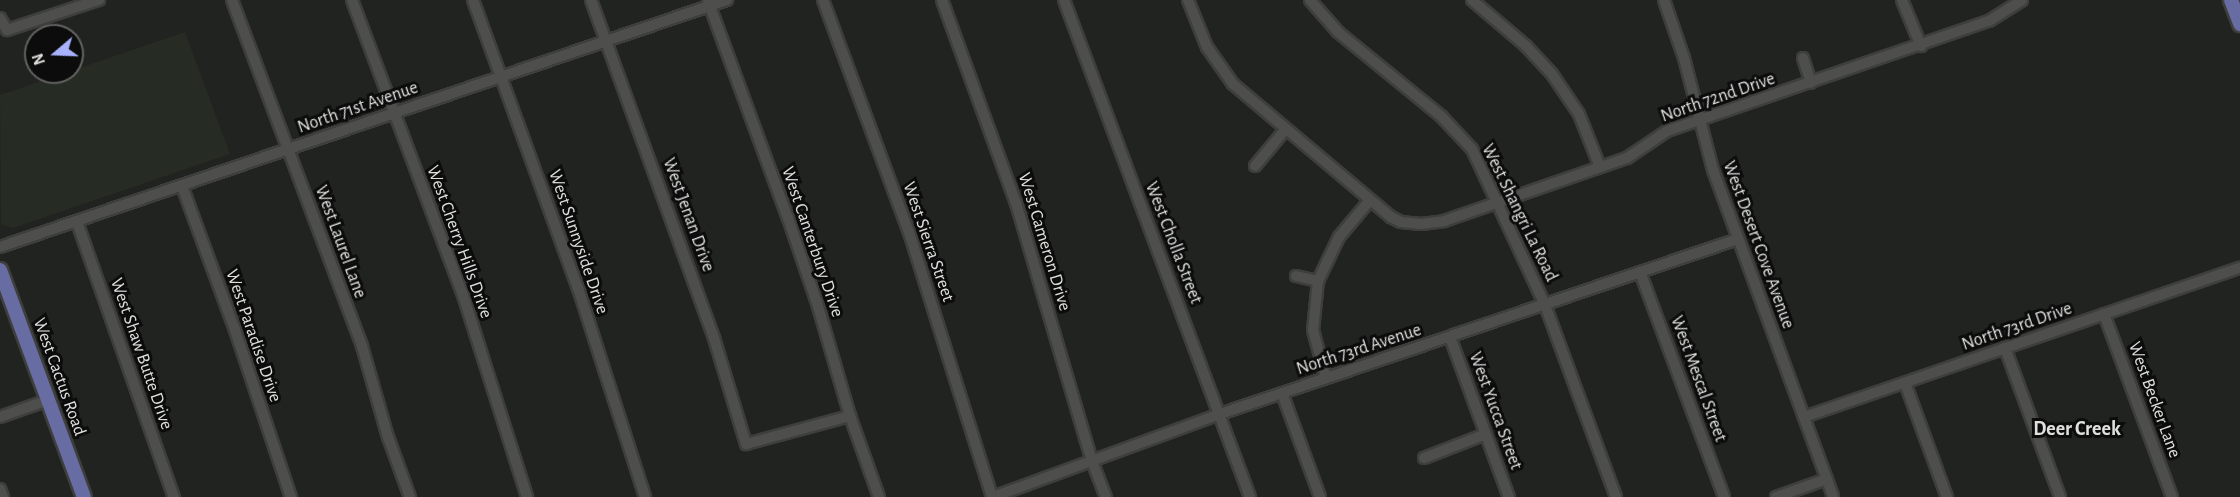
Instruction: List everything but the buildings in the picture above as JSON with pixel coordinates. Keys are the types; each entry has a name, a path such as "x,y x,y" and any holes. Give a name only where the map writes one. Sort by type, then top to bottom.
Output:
{"main road":[{"path":"2231,0 2240,24"},
{"name":"West Cactus Road","path":"0,270 84,497"}],"street":[{"path":"0,18 7,30 99,0"},
{"name":"West Laurel Lane","path":"232,0 362,346 388,437 410,497"},
{"name":"West Cherry Hills Drive","path":"352,0 463,296 527,497"},
{"name":"West Sunnyside Drive","path":"473,0 578,288 645,497"},
{"name":"West Jenan Drive","path":"591,0 714,338 746,444 850,416"},
{"name":"North 71st Avenue","path":"0,247 606,41 708,3 727,0"},
{"name":"West Sierra Street","path":"824,0 909,232 993,497"},
{"name":"West Cameron Drive","path":"942,0 1016,202 1092,461 1106,497"},
{"name":"West Cholla Street","path":"1064,0 1250,497"},
{"path":"1188,0 1214,60 1233,84 1370,200 1339,237 1318,281 1313,330 1326,378"},
{"name":"West Shangri La Road","path":"1310,0 1338,32 1463,137 1479,161 1545,305 1616,497"},
{"path":"1472,0 1526,46 1552,74 1579,114 1600,168"},
{"name":"West Desert Cove Avenue","path":"1664,0 1684,58 1699,122 1738,239 1833,497"},
{"path":"1902,0 1921,46"},
{"name":"North 72nd Drive","path":"1370,200 1401,222 1421,224 1444,221 1627,158 1668,131 1989,21 2022,0"},
{"name":"West Canterbury Drive","path":"708,3 799,250 850,416 879,497"},
{"path":"1803,58 1811,83"},
{"path":"1255,166 1285,130"},
{"name":"West Paradise Drive","path":"182,186 235,330 291,497"},
{"name":"West Shaw Butte Drive","path":"77,222 174,497"},
{"name":"North 73rd Avenue","path":"993,497 1220,414 1738,239"},
{"name":"North 73rd Drive","path":"1804,417 2240,268"},
{"name":"West Mescal Street","path":"1641,272 1724,497"},
{"path":"1296,276 1318,281"},
{"name":"West Becker Lane","path":"2104,314 2172,497"},
{"name":"West Yucca Street","path":"1450,337 1509,497"},
{"path":"2005,348 2060,497"},
{"path":"1905,383 1947,497"},
{"path":"1282,393 1320,497"},
{"path":"0,417 48,400"},
{"path":"1424,458 1486,434"},
{"path":"1776,497 1827,479"},
{"path":"0,489 3,497"}],"shaded area":[{"path":"185,32 230,154 13,228 1,224 0,95 32,84 84,84 84,66"}],"district":[{"name":"Deer Creek","path":"2077,429"}]}
